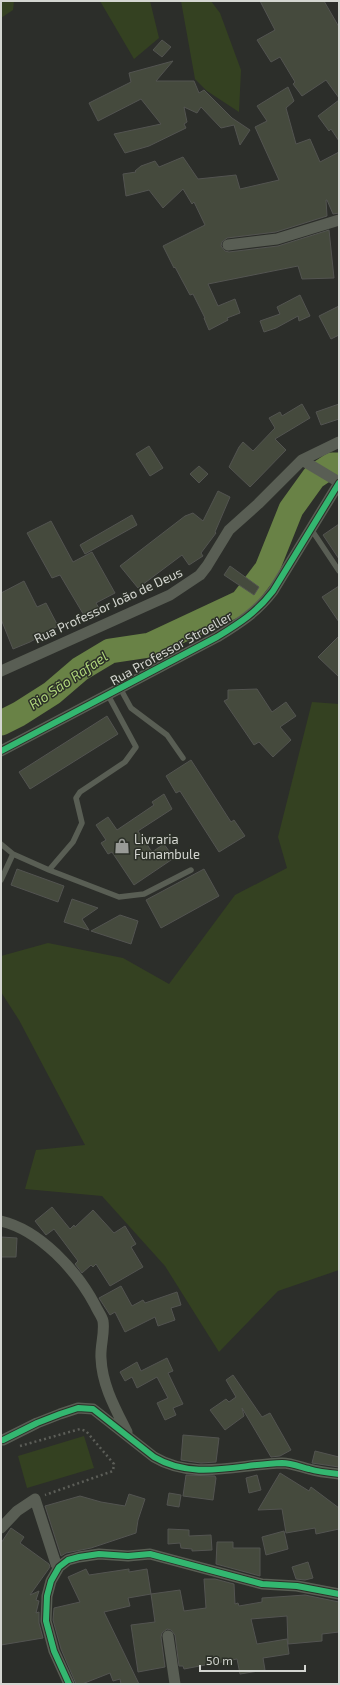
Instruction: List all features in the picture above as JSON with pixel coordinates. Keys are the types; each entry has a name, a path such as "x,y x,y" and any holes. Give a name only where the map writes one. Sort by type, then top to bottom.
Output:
{"street":[{"path":"228,245 277,239 339,220"},
{"name":"Rua Professor João de Deus","path":"1,671 170,595 188,584 200,575 207,566 229,530 258,504 302,460 339,442"},
{"path":"302,460 339,483"},
{"name":"Rua Professor Stroeller","path":"1,751 217,637 242,622 261,606 273,591 339,483"},
{"path":"1,1222 24,1230 45,1244 72,1270 89,1295 103,1320 101,1357 105,1386 128,1435"},
{"path":"3,1440 37,1422 78,1408 93,1409 164,1462 183,1468 208,1470 284,1463 326,1473 339,1474"},
{"path":"1,1528 17,1511 35,1499 56,1564 59,1567"},
{"path":"69,1684 54,1651 46,1620 47,1596 51,1581 59,1567 68,1560 99,1554 128,1556 150,1554 262,1584 297,1586 339,1594"},
{"path":"168,1636 175,1684"}],"lane":[{"path":"311,529 339,571"},
{"path":"120,688 131,708 167,735 183,758"},
{"path":"49,870 73,842 82,823 76,798 80,792 125,762 136,747 108,695"},
{"path":"1,844 13,854 49,870 119,897 144,894 191,870"},
{"path":"1,880 13,854"}],"path":[{"path":"3,1440 17,1447 80,1429 86,1431 114,1464 113,1471 35,1499"}],"green space":[{"path":"1,1 14,1 13,10 1,18"},
{"path":"100,1 150,1 159,38 134,59"},
{"path":"181,1 211,1 220,13 241,70 239,112 207,91 195,79"},
{"path":"312,702 339,704 339,1270 278,1291 219,1352 165,1266 102,1196 25,1189 36,1150 85,1145 19,1020 1,992 1,956 48,943 123,958 169,984 235,895 287,868 278,837"},
{"path":"84,1436 94,1468 27,1488 18,1456"}],"building":[{"path":"260,1 324,1 339,27 339,98 326,80 302,96 293,84 295,82 280,57 271,62 257,40 275,30"},
{"path":"162,40 171,47 162,57 153,50"},
{"path":"173,61 156,81 194,81 199,93 204,90 232,118 250,130 240,145 234,125 221,128 201,107 197,113 184,107 187,122 184,124 186,128 149,146 125,153 114,134 161,124 141,99 98,121 89,103 131,82 129,73"},
{"path":"288,87 294,101 286,108 296,144 310,139 320,162 339,152 339,213 333,214 326,200 327,216 276,232 227,238 222,242 221,246 225,251 229,252 278,246 329,230 334,278 302,279 298,266 208,284 218,306 235,299 240,313 227,318 228,320 209,330 205,318 193,294 190,295 163,246 205,225 194,202 192,204 183,189 163,208 149,190 126,196 123,174 136,172 135,171 141,166 155,161 159,167 183,157 198,179 236,175 240,189 279,180 255,127 267,121 257,106"},
{"path":"339,100 339,141 331,129 329,131 318,116"},
{"path":"300,295 310,316 299,321 298,316 276,328 264,332 260,321 280,314 277,307"},
{"path":"339,306 339,335 331,339 319,316"},
{"path":"302,404 310,418 275,439 286,450 250,487 229,467 239,447 243,442 253,451 275,428 269,418 280,412 282,416"},
{"path":"339,404 339,419 321,425 316,412"},
{"path":"149,446 163,468 150,476 136,454"},
{"path":"199,466 208,474 199,483 190,474"},
{"path":"218,491 230,497 215,532 216,533 201,553 203,556 189,565 182,555 138,588 120,566 185,516 193,513 203,521"},
{"path":"132,515 137,525 85,554 80,545"},
{"path":"51,521 73,562 92,552 115,593 96,603 99,608 85,617 60,575 52,578 27,533"},
{"path":"339,524 339,559 323,535"},
{"path":"230,566 259,587 254,595 224,575"},
{"path":"24,581 37,607 46,603 58,626 30,642 13,649 1,619 1,593"},
{"path":"339,586 339,622 322,597"},
{"path":"339,636 339,677 318,657"},
{"path":"257,689 272,712 286,702 296,716 280,727 291,740 273,757 259,742 254,745 224,701 228,699 228,690"},
{"path":"107,716 118,734 30,789 19,772"},
{"path":"191,760 231,822 234,820 245,836 219,852 180,791 176,793 166,776"},
{"path":"164,794 172,809 138,831 152,852 164,844 174,858 134,885 112,852 108,854 101,843 106,840 96,825 108,817 117,830 154,805 152,802"},
{"path":"17,869 64,886 58,902 11,885"},
{"path":"204,869 219,896 161,928 146,900"},
{"path":"72,899 98,908 82,919 89,930 64,922"},
{"path":"120,915 138,921 131,944 91,931"},
{"path":"52,1207 70,1229 74,1225 75,1227 93,1210 114,1233 125,1226 136,1244 131,1247 143,1267 110,1286 96,1264 93,1267 91,1265 82,1273 75,1264 78,1261 54,1229 46,1235 35,1221"},
{"path":"1,1237 17,1238 16,1257 1,1257"},
{"path":"121,1286 132,1306 143,1300 145,1303 177,1292 181,1305 171,1308 175,1320 158,1326 155,1317 125,1332 115,1312 110,1315 99,1298"},
{"path":"167,1358 173,1371 168,1373 183,1404 173,1408 176,1415 165,1420 157,1403 168,1398 157,1377 137,1388 132,1377 125,1381 120,1372 137,1362 141,1371"},
{"path":"233,1375 262,1417 270,1413 291,1450 280,1456 271,1457 242,1408 244,1416 225,1430 210,1410 226,1399 229,1402 236,1397 226,1380"},
{"path":"183,1435 219,1438 216,1462 201,1463 181,1460"},
{"path":"315,1451 339,1457 339,1467 312,1463"},
{"path":"280,1473 309,1491 311,1487 339,1508 339,1529 316,1534 315,1528 286,1533 282,1509 258,1510"},
{"path":"186,1475 215,1476 213,1500 183,1496"},
{"path":"257,1475 261,1490 249,1493 246,1478"},
{"path":"169,1493 181,1495 179,1507 167,1505"},
{"path":"129,1494 145,1499 138,1520 136,1533 91,1548 66,1553 61,1556 45,1506 80,1496 101,1502 125,1506"},
{"path":"11,1528 24,1537 20,1543 49,1564 50,1567 30,1595 39,1591 36,1600 39,1601 36,1613 39,1612 39,1623 43,1638 1,1645 1,1543"},
{"path":"168,1529 189,1530 189,1536 211,1535 212,1550 192,1551 192,1549 181,1548 180,1543 168,1544"},
{"path":"284,1531 288,1549 266,1555 262,1537"},
{"path":"217,1542 233,1542 233,1548 260,1548 260,1576 216,1564"},
{"path":"308,1562 313,1578 305,1580 296,1579 292,1567"},
{"path":"86,1569 89,1575 129,1569 129,1572 147,1569 151,1594 128,1598 130,1606 104,1612 139,1684 121,1684 120,1679 113,1681 110,1673 82,1684 76,1684 61,1649 53,1620 54,1608 80,1602 68,1577"},
{"path":"204,1579 215,1579 234,1584 235,1604 238,1603 239,1606 262,1602 262,1598 305,1595 339,1602 339,1632 322,1634 322,1641 288,1644 287,1616 251,1619 257,1644 287,1639 289,1654 263,1658 265,1670 240,1674 237,1659 184,1669 183,1666 179,1666 175,1635 171,1630 167,1629 162,1633 161,1637 165,1667 138,1672 131,1625 155,1622 151,1594 180,1590 184,1611 206,1608"}],"waterway":[{"name":"Rio São Rafael","path":"1,723 19,714 52,693 80,669 110,651 150,645 242,602 267,569 291,509 314,477 332,465 339,465"}],"cycle path":[{"path":"1,751 217,637 248,617 273,591 339,483"},
{"path":"3,1440 37,1423 60,1414 78,1408 93,1409 154,1457 169,1464 201,1470 285,1463 316,1471 339,1474"},
{"path":"69,1684 54,1651 46,1621 47,1596 51,1581 59,1567 68,1560 99,1554 128,1556 150,1554 262,1584 297,1586 339,1594"}],"place":[{"name":"Livraria Funambule","path":"122,846"}]}
